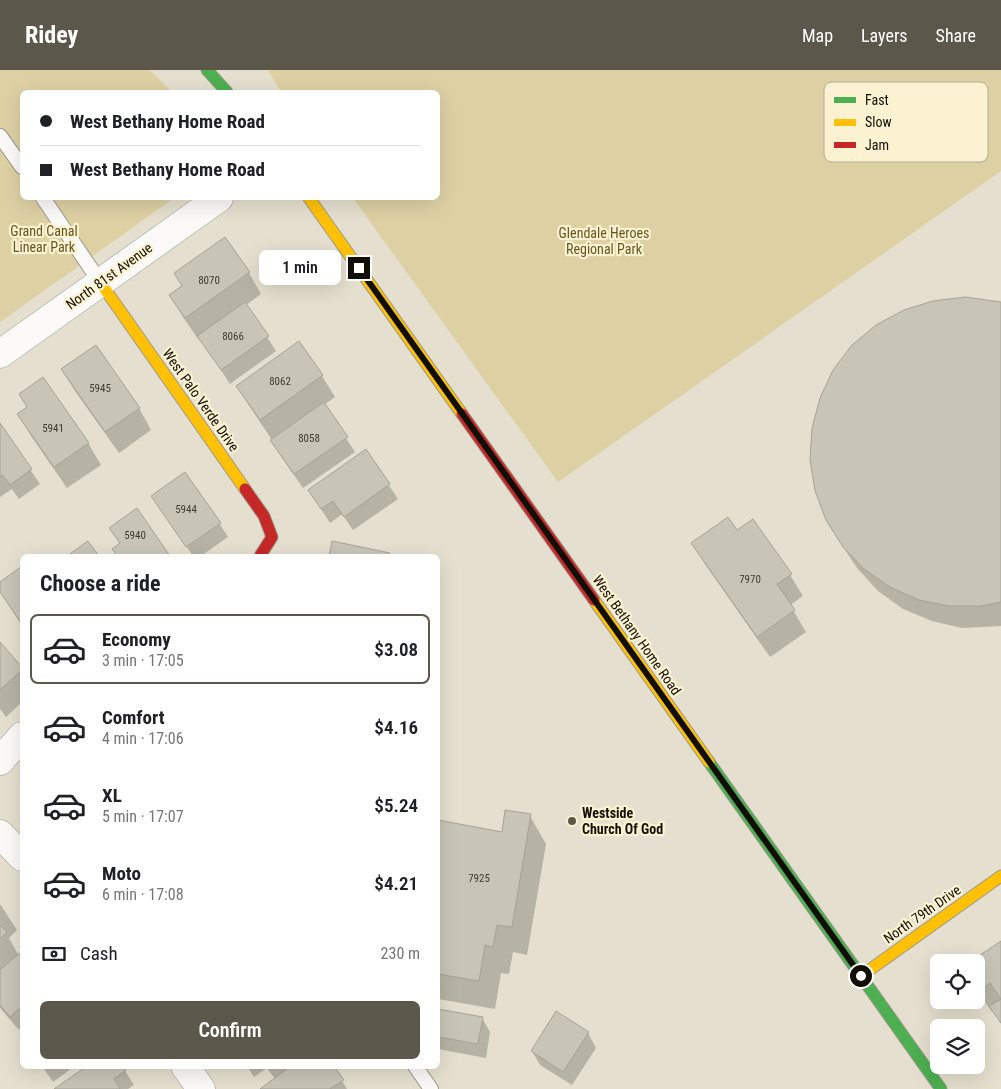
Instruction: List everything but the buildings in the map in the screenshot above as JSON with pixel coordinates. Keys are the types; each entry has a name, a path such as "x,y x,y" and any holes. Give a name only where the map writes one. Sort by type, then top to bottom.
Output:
{"main road":[{"path":"207,70 225,90"},
{"name":"West Bethany Home Road","path":"310,200 941,1089"},
{"name":"West Palo Verde Drive","path":"100,282 264,516 272,537 261,554"},
{"name":"North 79th Drive","path":"861,976 1001,876"}],"street":[{"name":"North 81st Avenue","path":"0,354 216,200"},
{"path":"0,761 20,738"},
{"path":"0,834 20,855"},
{"path":"186,1069 201,1089"}],"lane":[{"path":"0,136 20,164"},
{"path":"44,200 100,282"},
{"path":"417,1069 431,1089"}],"green space":[{"name":"Grand Canal Linear Park","path":"0,70 150,70 170,90 20,90 20,200 171,200 0,322"},
{"name":"Glendale Heroes Regional Park","path":"268,70 1001,70 1001,171 558,482 354,200 440,200 440,90 280,90"}],"traffic: fast":[{"path":"207,70 225,90"},
{"path":"709,762 941,1089"}],"traffic: slow":[{"path":"310,200 462,414"},
{"path":"100,282 245,489"},
{"path":"594,600 709,762"},
{"path":"861,976 1001,876"}],"traffic: jam":[{"path":"462,414 594,600"},
{"path":"245,489 264,516 272,537 261,554"}],"place":[{"name":"Westside Church Of God","path":"572,821"}],"route":[{"path":"359,268 861,976"}]}
